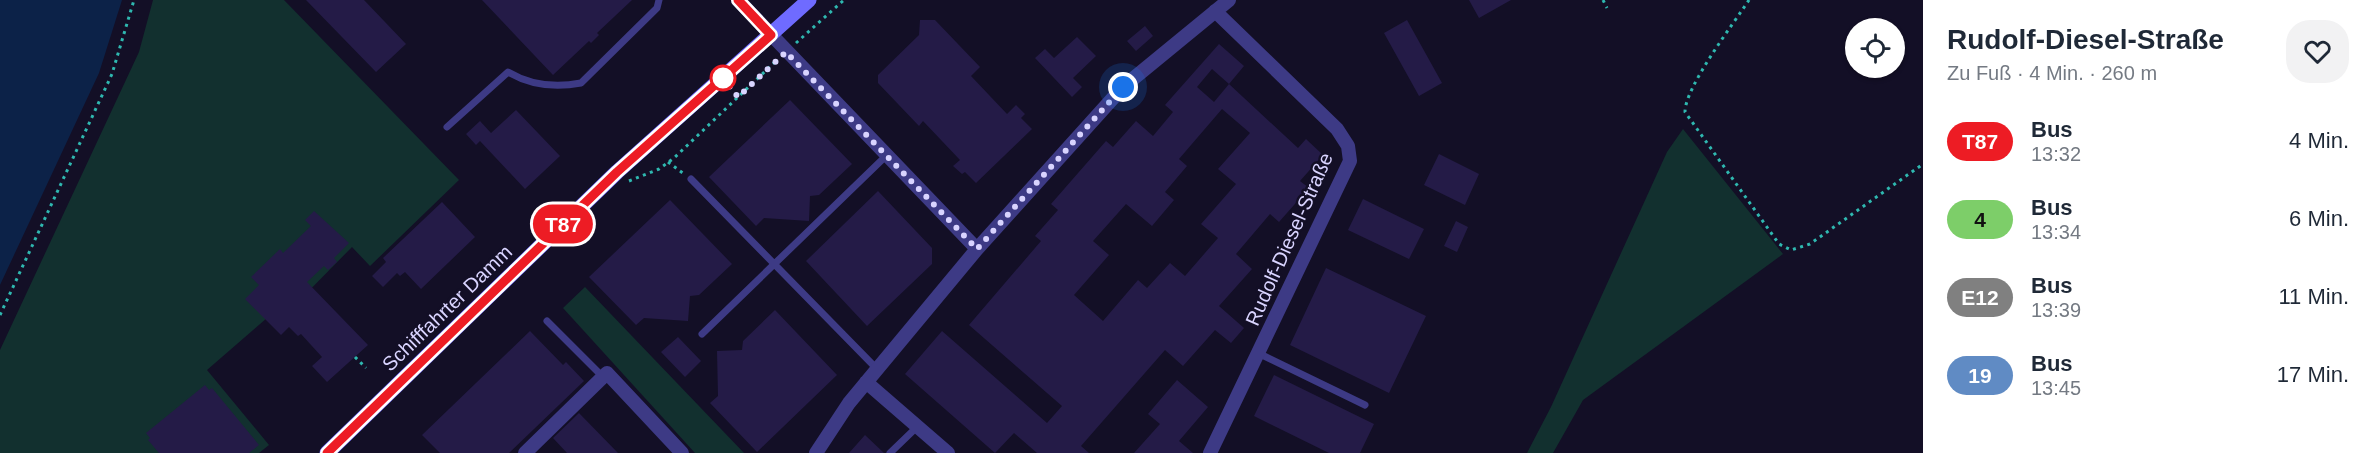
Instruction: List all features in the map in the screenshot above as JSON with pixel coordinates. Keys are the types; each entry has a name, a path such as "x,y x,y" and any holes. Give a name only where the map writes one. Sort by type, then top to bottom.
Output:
{"main road":[{"name":"Schifffahrter Damm","path":"327,453 617,172 809,0"}],"street":[{"path":"738,0 977,249"},
{"path":"816,453 866,382 977,249 1123,87 1229,0"},
{"name":"Rudolf-Diesel-Straße","path":"1210,453 1350,161 1348,146 1337,129 1215,11"},
{"path":"525,453 607,374 682,453"},
{"path":"866,382 948,453"}],"lane":[{"path":"447,127 508,72 536,84 566,86 581,83 657,8 659,0"},
{"path":"702,334 887,155"},
{"path":"691,179 877,369"},
{"path":"547,321 603,377"},
{"path":"1258,353 1365,405"},
{"path":"890,453 918,426"}],"path":[{"path":"0,315 112,74 134,0"},
{"path":"626,183 668,162 844,0"},
{"path":"1603,0 1607,8"},
{"path":"1749,0 1695,83 1685,105 1685,112 1779,244 1791,250 1810,244 1923,164"},
{"path":"668,162 691,179"},
{"path":"355,357 366,368"}],"green space":[{"path":"153,0 284,0 459,180 370,266 352,247 293,307 275,311 207,370 269,445 259,453 0,453 0,350 139,52"},
{"path":"1683,129 1783,254 1583,400 1553,453 1527,453 1551,407 1667,152"},
{"path":"585,287 744,453 695,453 563,308"}],"water":[{"path":"0,0 122,0 99,73 0,285"}],"building":[{"path":"306,0 364,0 406,44 376,72"},
{"path":"482,0 632,0 597,33 599,35 591,43 589,41 553,75"},
{"path":"1469,0 1511,0 1479,18"},
{"path":"920,20 935,20 980,67 971,76 1007,114 1016,105 1025,114 1021,118 1032,129 976,183 965,172 962,174 953,166 960,160 923,121 919,126 878,83 878,75 919,35"},
{"path":"1407,20 1442,83 1419,96 1384,33"},
{"path":"1145,26 1153,36 1136,51 1127,41"},
{"path":"1077,37 1096,56 1073,78 1082,87 1072,97 1035,58 1045,49 1054,58"},
{"path":"1219,44 1244,66 1229,84 1298,148 1306,139 1323,155 1300,181 1309,188 1279,222 1270,214 1236,254 1252,269 1219,306 1244,328 1231,343 1215,330 1183,366 1165,350 1081,446 1089,453 1037,453 1014,433 995,453 905,374 942,331 1047,423 1062,406 969,325 1041,241 1035,236 1058,210 1051,204 1106,141 1113,147 1136,121 1153,136 1173,112 1165,105","holes":["1212,69 1229,84 1214,102 1197,87","1222,109 1250,133 1218,169 1236,184 1201,224 1218,238 1185,276 1170,263 1147,288 1138,280 1103,321 1074,295 1109,255 1093,241 1126,204 1152,226 1174,200 1165,192 1187,166 1179,159"]},
{"path":"790,100 852,164 819,195 810,196 809,221 764,218 756,226 709,177"},
{"path":"516,110 560,156 525,189 480,141 476,145 466,134 480,121 491,133"},
{"path":"1439,154 1479,174 1465,205 1424,185"},
{"path":"878,191 932,248 932,264 867,326 806,261"},
{"path":"1363,199 1424,229 1409,259 1348,230"},
{"path":"670,200 732,264 699,295 690,296 688,321 644,318 636,325 589,277"},
{"path":"442,202 475,237 421,289 405,272 400,276 397,273 383,287 372,276 386,262 383,258"},
{"path":"314,211 349,243 334,258 337,262 328,270 324,266 307,282 368,345 327,382 312,366 322,357 301,334 298,336 289,327 281,335 245,299 259,285 251,277 280,249 283,253 311,226 305,220"},
{"path":"1456,221 1468,227 1457,252 1444,246"},
{"path":"1326,268 1426,316 1389,393 1290,345"},
{"path":"775,310 837,375 757,452 710,403 718,396 717,351 742,350 743,341"},
{"path":"530,331 563,365 566,362 584,381 509,453 440,453 422,435"},
{"path":"678,337 701,361 685,377 661,352"},
{"path":"1274,375 1374,424 1360,453 1329,453 1254,416"},
{"path":"1177,380 1208,407 1179,441 1193,453 1134,453 1160,424 1148,414"},
{"path":"205,385 209,390 212,388 259,445 249,453 159,453 148,440 150,438 146,433"},
{"path":"579,413 618,453 567,453 553,438"},
{"path":"865,435 884,453 849,453"}],"bus line":[{"name":"T87","path":"327,453 617,172 771,35 738,0"}],"route":[{"path":"723,78 738,97 786,52 977,249 1123,87"}]}
